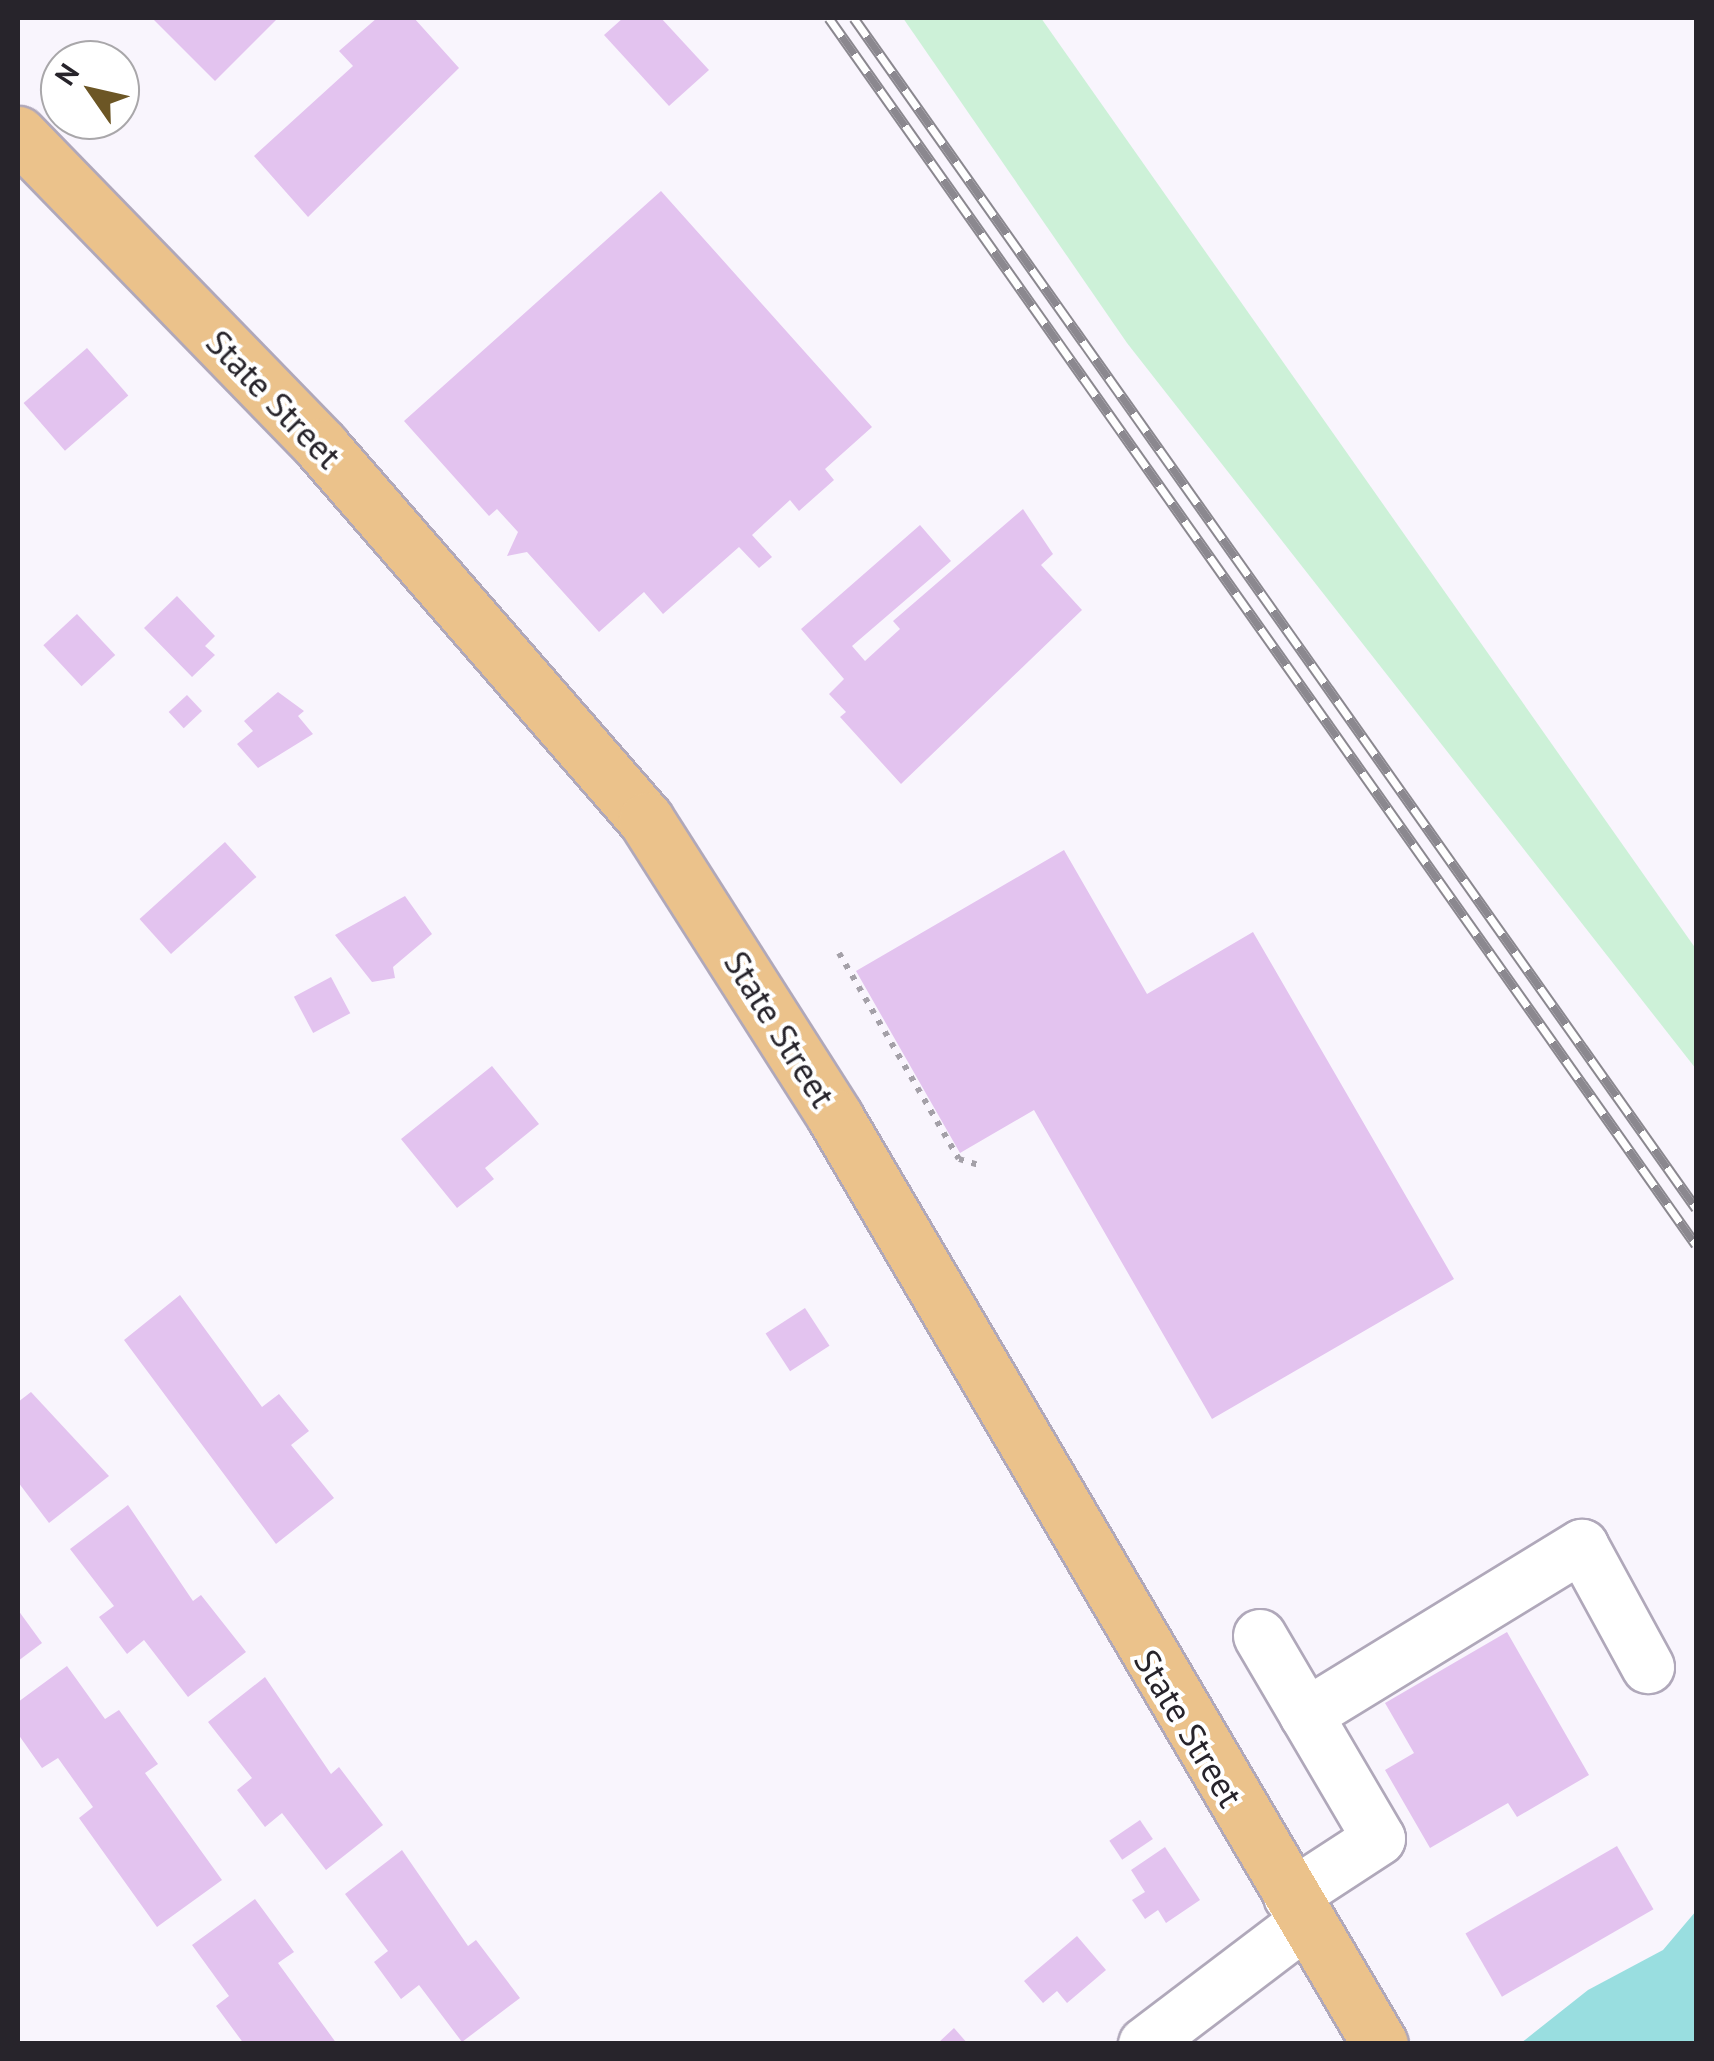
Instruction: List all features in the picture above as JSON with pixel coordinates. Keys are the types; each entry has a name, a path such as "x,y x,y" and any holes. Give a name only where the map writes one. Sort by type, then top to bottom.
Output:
{"main road":[{"name":"State Street","path":"18,134 321,446 646,820 835,1117 1380,2044"}],"street":[{"path":"1306,1715 1582,1546 1648,1667"},
{"path":"1145,2044 1379,1839 1260,1636"}],"path":[{"path":"839,952 959,1159 979,1164"}],"green space":[{"path":"903,18 1041,18 1696,949 1696,1069 1127,343"}],"water":[{"path":"1696,1911 1696,2043 1521,2043 1588,1990 1663,1950"}],"building":[{"path":"152,18 278,18 215,81"},
{"path":"377,18 414,18 459,68 308,217 254,156 353,66 339,51"},
{"path":"623,18 661,18 709,70 669,106 604,35"},
{"path":"661,191 872,427 825,469 834,480 799,511 790,500 752,535 772,557 759,568 739,547 663,614 644,592 599,632 527,552 507,556 518,532 497,509 489,516 404,421"},
{"path":"87,348 128,396 65,451 24,403"},
{"path":"1023,509 1053,554 1041,565 1082,610 901,784 840,717 846,712 829,694 844,679 801,629 920,525 951,561 852,646 865,661 900,629 893,621"},
{"path":"177,596 215,636 205,646 215,655 192,677 144,628"},
{"path":"77,614 115,655 82,686 43,645"},
{"path":"278,692 304,711 298,716 313,734 258,768 237,744 253,731 244,721"},
{"path":"187,695 202,711 184,728 169,712"},
{"path":"225,842 256,877 171,954 140,919"},
{"path":"1064,850 1147,994 1253,932 1454,1279 1212,1419 1034,1110 960,1153 856,971"},
{"path":"405,896 432,934 393,967 395,978 372,982 335,935"},
{"path":"331,977 350,1013 313,1033 294,997"},
{"path":"492,1066 539,1124 485,1168 494,1179 457,1208 401,1139"},
{"path":"180,1295 262,1407 279,1394 309,1431 291,1445 334,1498 276,1544 124,1340"},
{"path":"805,1308 830,1346 790,1371 766,1334"},
{"path":"31,1392 109,1476 49,1523 18,1482 18,1402"},
{"path":"128,1505 193,1601 201,1595 246,1652 188,1697 144,1640 127,1654 99,1617 114,1606 70,1549"},
{"path":"18,1610 42,1643 18,1661"},
{"path":"1507,1632 1589,1775 1517,1817 1508,1803 1430,1848 1385,1770 1414,1753 1385,1703"},
{"path":"67,1666 105,1719 119,1710 158,1764 145,1773 222,1880 157,1927 79,1818 93,1807 58,1758 42,1768 18,1734 18,1702"},
{"path":"265,1677 331,1774 339,1767 383,1825 326,1870 282,1813 265,1827 237,1790 252,1778 208,1722"},
{"path":"1140,1820 1153,1839 1122,1860 1109,1841"},
{"path":"1617,1846 1653,1909 1502,1997 1465,1933"},
{"path":"1165,1847 1200,1900 1166,1923 1158,1910 1145,1919 1132,1900 1145,1892 1131,1870"},
{"path":"402,1850 468,1946 476,1940 520,1998 462,2042 419,1985 401,1999 374,1962 388,1951 345,1894"},
{"path":"255,1899 294,1952 278,1963 337,2044 244,2044 216,2006 229,1996 192,1945"},
{"path":"1077,1936 1106,1970 1067,2003 1057,1991 1043,2003 1024,1981"},
{"path":"954,2028 968,2044 937,2044"}],"railway":[{"path":"829,18 1696,1245"},
{"path":"854,18 1696,1208"}]}
